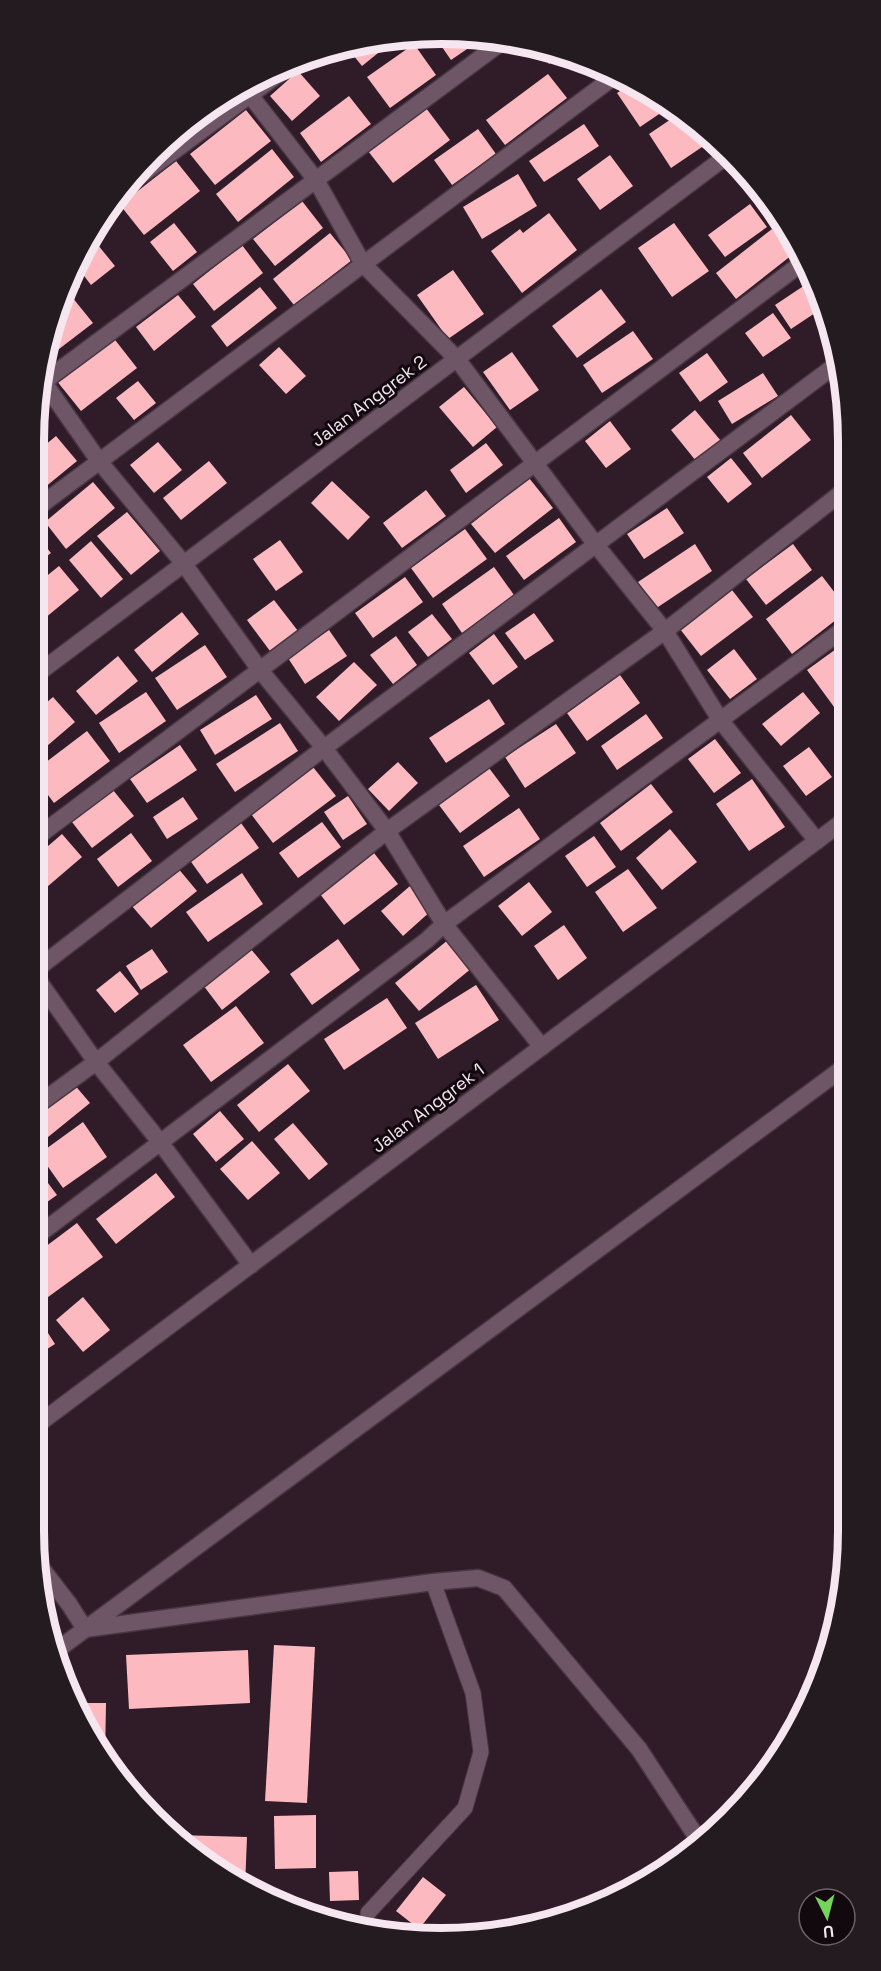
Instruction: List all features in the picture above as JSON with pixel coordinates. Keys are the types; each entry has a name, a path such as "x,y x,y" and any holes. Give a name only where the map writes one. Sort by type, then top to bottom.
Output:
{"street":[{"path":"49,378 495,47"},
{"path":"44,503 608,81"},
{"path":"249,93 316,180 363,264 456,359 596,545 665,631 721,720 817,841"},
{"path":"164,156 231,103"},
{"name":"Jalan Anggrek 2","path":"44,669 721,160"},
{"path":"44,832 798,266"},
{"path":"44,964 324,748 831,369"},
{"path":"47,388 99,461 184,564 260,670 324,748 387,831 444,924 542,1047"},
{"path":"44,1100 96,1062 387,831 665,631 838,495"},
{"path":"44,1231 427,940 444,924 838,633"},
{"name":"Jalan Anggrek 1","path":"44,1420 838,825"},
{"path":"44,988 96,1062 251,1265"},
{"path":"61,1647 838,1072"},
{"path":"46,1574 85,1629"},
{"path":"85,1629 433,1582 478,1578 504,1588 639,1749 695,1835"}],"lane":[{"path":"368,1913 465,1808 481,1752 473,1693 433,1582"}],"building":[{"path":"414,44 436,75 390,108 367,77"},
{"path":"440,44 473,45 451,60"},
{"path":"385,48 362,66 352,54"},
{"path":"544,57 554,60 549,64"},
{"path":"298,71 320,96 292,121 270,96"},
{"path":"548,74 567,98 505,145 486,120"},
{"path":"624,89 663,111 640,127 617,93"},
{"path":"349,96 371,124 321,162 300,133"},
{"path":"426,108 450,140 393,183 368,151"},
{"path":"246,110 271,141 215,185 190,154"},
{"path":"672,118 705,145 671,168 649,134"},
{"path":"584,124 599,146 544,182 529,161"},
{"path":"478,129 496,154 452,185 434,160"},
{"path":"272,149 294,177 238,222 216,194"},
{"path":"610,155 633,186 600,210 577,179"},
{"path":"176,161 200,191 144,235 121,206"},
{"path":"518,174 537,206 482,239 463,207"},
{"path":"302,201 323,228 275,266 253,239"},
{"path":"750,204 767,227 725,257 708,235"},
{"path":"549,213 577,250 522,293 491,251 520,229 523,233"},
{"path":"174,223 197,252 173,271 150,242"},
{"path":"674,223 709,271 672,297 638,248"},
{"path":"772,229 792,255 736,299 716,273"},
{"path":"330,233 352,260 294,305 273,279"},
{"path":"96,243 115,266 91,285 81,272"},
{"path":"242,245 263,273 214,311 193,284"},
{"path":"453,270 484,314 448,339 417,295"},
{"path":"77,283 80,287 73,293"},
{"path":"805,285 816,312 791,329 775,305"},
{"path":"260,287 277,308 227,347 211,326"},
{"path":"601,289 626,322 577,358 552,326"},
{"path":"178,295 196,317 154,351 136,327"},
{"path":"71,298 93,323 53,353 57,338"},
{"path":"773,313 791,338 763,357 745,333"},
{"path":"633,331 653,359 602,393 583,365"},
{"path":"112,336 137,368 81,411 56,380"},
{"path":"279,347 306,376 286,394 259,365"},
{"path":"512,352 539,390 510,410 483,372"},
{"path":"707,353 728,382 700,402 679,373"},
{"path":"763,373 778,396 732,424 718,401"},
{"path":"138,381 156,403 134,420 116,398"},
{"path":"464,387 497,427 473,447 439,407"},
{"path":"695,410 721,441 696,461 671,430"},
{"path":"791,415 811,440 762,478 743,453"},
{"path":"610,421 631,449 606,468 585,441"},
{"path":"56,436 77,461 44,488 44,446"},
{"path":"158,442 182,470 154,493 130,465"},
{"path":"486,443 503,465 466,493 450,470"},
{"path":"731,458 752,484 728,503 707,477"},
{"path":"209,461 227,483 181,520 163,498"},
{"path":"529,478 553,508 495,553 471,524"},
{"path":"332,481 370,517 348,540 311,503"},
{"path":"93,482 115,508 66,549 45,522"},
{"path":"426,490 446,516 402,548 383,523"},
{"path":"667,508 684,533 644,559 627,534"},
{"path":"127,512 160,551 131,575 97,536"},
{"path":"559,518 576,542 524,580 506,556"},
{"path":"465,529 487,559 433,598 411,568"},
{"path":"280,540 303,572 276,591 253,559"},
{"path":"91,541 123,579 101,598 69,560"},
{"path":"44,544 51,553 44,558"},
{"path":"695,544 712,571 655,609 638,582"},
{"path":"793,544 812,570 766,605 746,579"},
{"path":"59,566 79,590 44,619 44,578"},
{"path":"494,567 514,595 462,633 442,604"},
{"path":"822,576 838,597 838,618 792,654 766,619"},
{"path":"405,577 423,602 373,638 355,613"},
{"path":"732,590 753,617 701,656 680,629"},
{"path":"274,600 298,631 270,651 247,620"},
{"path":"182,612 199,634 152,672 134,650"},
{"path":"534,613 554,641 525,660 505,633"},
{"path":"432,614 452,639 428,657 408,632"},
{"path":"329,630 347,656 305,684 288,658"},
{"path":"494,634 518,667 493,685 469,653"},
{"path":"396,636 417,665 393,684 370,655"},
{"path":"205,645 227,677 177,710 155,678"},
{"path":"734,649 757,679 730,699 707,670"},
{"path":"836,649 838,652 838,710 837,711 807,670"},
{"path":"118,656 138,681 96,715 76,691"},
{"path":"354,662 377,685 339,721 316,697"},
{"path":"620,675 640,703 587,741 567,713"},
{"path":"146,692 166,721 119,753 99,723"},
{"path":"803,692 820,713 781,746 762,724"},
{"path":"256,695 272,719 215,755 200,730"},
{"path":"53,697 75,722 44,749 44,705"},
{"path":"489,699 505,724 446,763 429,738"},
{"path":"646,714 663,738 617,770 601,746"},
{"path":"280,723 298,751 235,792 216,764"},
{"path":"556,724 576,753 525,788 505,757"},
{"path":"87,731 110,761 54,803 44,790 44,764"},
{"path":"715,739 741,773 714,793 688,759"},
{"path":"180,745 197,770 147,803 130,779"},
{"path":"809,747 832,777 806,796 783,766"},
{"path":"398,762 418,783 389,811 368,789"},
{"path":"313,767 336,796 273,843 251,814"},
{"path":"489,768 510,796 460,833 439,805"},
{"path":"752,779 785,827 749,851 716,804"},
{"path":"651,784 673,812 621,851 600,823"},
{"path":"113,790 134,816 92,848 72,822"},
{"path":"348,796 367,824 343,840 324,812"},
{"path":"183,797 198,819 167,839 153,817"},
{"path":"519,808 540,839 484,877 463,846"},
{"path":"322,822 341,847 298,878 279,853"},
{"path":"241,823 259,848 207,884 189,859"},
{"path":"670,829 697,862 662,890 636,858"},
{"path":"131,833 152,861 118,887 97,859"},
{"path":"62,834 82,857 44,890 44,850"},
{"path":"594,836 616,867 587,887 565,856"},
{"path":"374,853 398,884 344,925 320,894"},
{"path":"177,867 197,891 151,928 131,905"},
{"path":"628,869 657,908 623,932 595,892"},
{"path":"242,873 263,904 208,942 186,912"},
{"path":"529,882 552,912 522,936 498,906"},
{"path":"410,886 432,910 403,936 381,911"},
{"path":"564,925 587,958 558,980 534,946"},
{"path":"338,939 360,970 312,1005 290,974"},
{"path":"448,940 472,968 419,1011 395,983"},
{"path":"250,948 270,972 222,1010 203,985"},
{"path":"152,949 168,972 141,990 126,966"},
{"path":"120,971 139,994 115,1013 96,990"},
{"path":"476,985 499,1020 438,1059 415,1023"},
{"path":"387,998 407,1028 344,1070 324,1039"},
{"path":"236,1006 264,1043 211,1082 183,1045"},
{"path":"288,1064 310,1091 259,1132 237,1105"},
{"path":"73,1083 90,1103 44,1140 44,1106"},
{"path":"220,1111 244,1139 216,1162 193,1134"},
{"path":"83,1122 107,1157 63,1188 44,1161 44,1150"},
{"path":"293,1123 328,1164 309,1180 274,1139"},
{"path":"252,1141 280,1173 248,1200 220,1169"},
{"path":"156,1173 175,1197 116,1244 96,1219"},
{"path":"44,1178 57,1195 44,1204"},
{"path":"77,1223 103,1257 44,1300 44,1248"},
{"path":"83,1297 110,1330 83,1352 56,1320"},
{"path":"44,1327 55,1344 44,1351"},
{"path":"274,1645 315,1647 307,1803 265,1801"},
{"path":"248,1650 250,1703 129,1709 126,1655"},
{"path":"83,1703 106,1703 105,1743"},
{"path":"316,1815 316,1868 275,1869 274,1816"},
{"path":"187,1835 247,1837 245,1876 220,1861"},
{"path":"358,1871 359,1900 330,1901 329,1872"},
{"path":"423,1877 446,1895 420,1927 417,1927 396,1911"}]}
